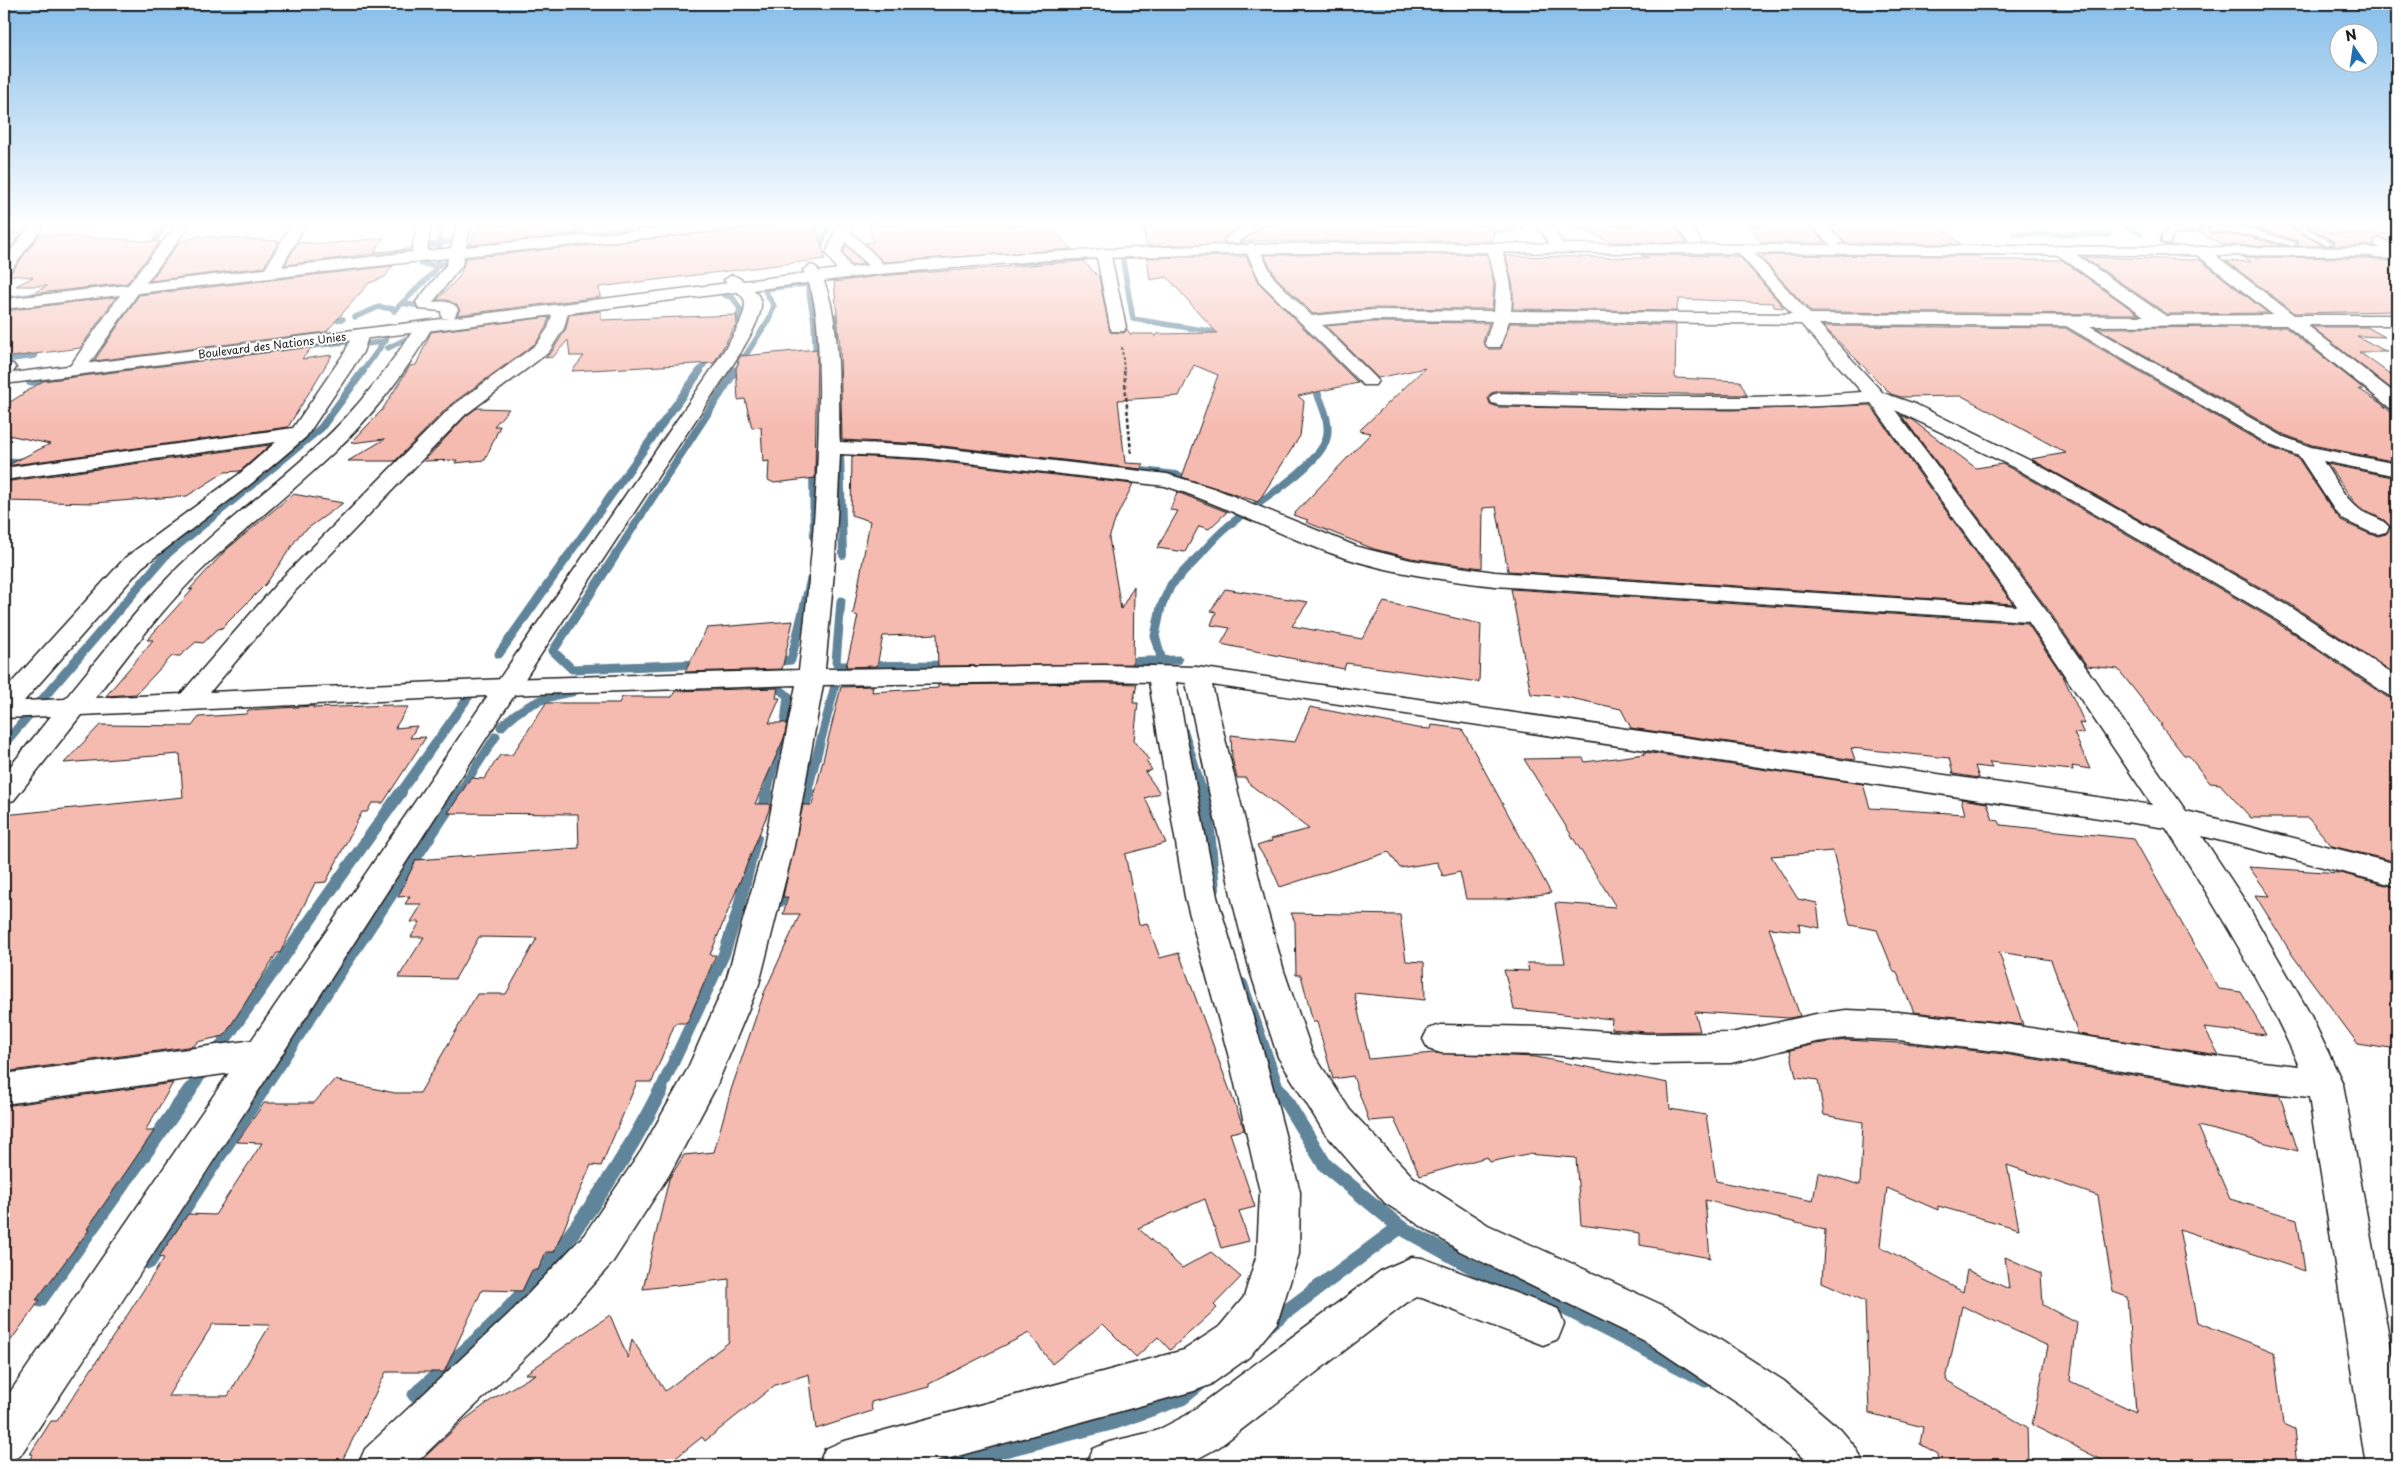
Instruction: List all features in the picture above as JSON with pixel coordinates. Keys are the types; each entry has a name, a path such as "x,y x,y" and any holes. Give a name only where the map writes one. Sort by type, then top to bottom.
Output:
{"main road":[{"path":"4,304 94,294"},
{"path":"81,364 130,294"},
{"path":"431,294 424,302 425,306 448,307 450,309 448,314"},
{"name":"Boulevard des Nations Unies","path":"81,364 448,314 638,294"},
{"name":"Boulevard des Nations Unies","path":"5,372 360,334 561,309 665,294"},
{"path":"4,1440 125,1262 506,686 725,363 751,317 754,306 751,296 748,294"},
{"path":"381,1465 528,1325 598,1249 656,1162 704,1076 742,984 779,846 811,677 824,561 830,447 824,312 821,294"},
{"path":"1111,294 1118,327"},
{"path":"1281,294 1369,381"},
{"path":"1494,343 1503,317 1506,300 1505,294"},
{"path":"1782,294 1876,397 2036,614 2176,819 2267,966 2298,1024 2325,1084 2389,1465"},
{"path":"2123,294 2161,320"},
{"path":"2255,294 2397,404"},
{"path":"188,701 287,586 458,411 543,348 556,328 561,309"},
{"path":"1309,321 1373,315 2068,321 2397,320"},
{"path":"2068,321 2277,441 2306,452 2397,470"},
{"path":"4,793 154,606 181,578 326,449 362,412 408,353 425,326"},
{"path":"4,708 134,562 245,479 299,433 354,352 360,334"},
{"path":"1499,399 1713,404 1805,402 1876,397 1908,408 2034,471 2280,611 2397,688"},
{"path":"4,474 299,433"},
{"path":"830,447 925,452 1167,480 1196,488 1332,546 1441,573 1495,579 2036,614"},
{"path":"2306,452 2343,506 2352,515 2378,527"},
{"path":"841,1465 1194,1369 1234,1342 1262,1308 1278,1254 1280,1192 1246,1054 1200,897 1161,674"},
{"path":"4,708 506,686 811,677 1197,675 2176,819 2397,875"},
{"path":"1197,675 1248,899 1268,971 1296,1057 1337,1121 1399,1190 1474,1238 1660,1326 1768,1397 1824,1445 1841,1465"},
{"path":"1441,1039 1551,1041 1647,1049 1731,1048 1816,1028 1846,1024 1898,1026 2004,1038 2226,1073 2325,1084"},
{"path":"4,1089 261,1054"},
{"path":"1109,1465 1162,1452 1203,1431 1397,1284 1412,1277 1422,1278 1543,1324"}],"path":[{"path":"1118,327 1122,345 1133,475"}],"building":[{"path":"360,294 326,332 94,361 139,295"},
{"path":"443,294 600,294 600,297 457,315 460,310 457,305 447,300 437,300"},
{"path":"835,294 1102,294 1110,332 1124,333 1127,329 1130,334 1153,334 1156,337 1156,334 1217,333 1182,294 1269,294 1358,383 1298,396 1304,401 1300,436 1258,502 1182,477 1218,375 1194,365 1179,396 1118,400 1125,463 1144,464 1141,469 925,444 842,440 840,348"},
{"path":"1293,294 1493,294 1492,309 1373,308 1313,314"},
{"path":"1513,294 1771,294 1784,308 1774,307 1773,303 1679,299 1676,311 1513,309"},
{"path":"1794,294 2109,294 2138,314 1811,312"},
{"path":"2137,294 2243,294 2268,313 2167,314"},
{"path":"2269,294 2397,294 2397,311 2295,313"},
{"path":"116,297 80,348 4,358 4,311"},
{"path":"601,311 601,320 736,315 737,323 714,363 572,371 584,356 570,356 568,340 553,357 545,358 551,353 566,329 569,315"},
{"path":"549,317 546,327 536,343 450,405 395,461 348,461 385,439 351,443 382,410 410,366 416,365 431,332"},
{"path":"1373,322 1489,323 1483,342 1488,349 1501,349 1510,323 1676,325 1675,378 1740,381 1747,395 1499,391 1491,393 1488,398 1490,404 1498,407 1732,410 1870,405 2013,604 1508,571 1496,507 1483,508 1482,568 1411,558 1374,549 1306,522 1308,520 1293,515 1371,433 1359,431 1425,368 1378,378 1326,326"},
{"path":"1823,326 2065,328 2269,447 2298,458 2334,512 2343,522 2370,534 2378,536 2386,534 2391,527 2384,520 2355,503 2327,464 2397,478 2397,675 2290,604 2031,459 2066,453 1962,396 1901,397 1891,394"},
{"path":"2285,327 2364,389 2359,389 2397,417 2397,462 2312,445 2285,435 2097,328"},
{"path":"2312,327 2367,327 2385,337 2357,336 2387,352 2359,352 2397,379 2397,390 2393,390"},
{"path":"312,347 302,359 332,355 288,427 6,466 50,444 4,434 4,406 43,381"},
{"path":"817,349 815,478 774,483 768,480 769,461 763,462 761,427 752,428 745,399 738,400 736,368 739,362 737,362 742,354 742,356"},
{"path":"477,408 509,409 494,426 500,426 485,460 455,463 457,460 424,461 466,416"},
{"path":"1901,415 1912,420 1976,468 2002,464 2018,472 2270,618 2387,697 2397,699 2397,862 2332,846 2308,818 2251,818 2220,784 2210,783 2188,755 2184,755 2118,669 2087,666 2047,608"},
{"path":"270,445 240,471 225,472 187,496 93,503 4,501 4,482"},
{"path":"852,456 925,460 1133,484 1116,518 1109,538 1121,609 1134,586 1133,664 938,666 937,634 883,636 877,666 846,667 858,616 853,614 870,521 851,515"},
{"path":"1177,492 1227,512 1209,529 1199,526 1185,552 1157,548 1178,511 1170,510"},
{"path":"293,494 343,503 300,534 266,584 222,628 218,629 203,643 196,642 180,656 172,656 136,694 106,696 153,640 147,640 226,550"},
{"path":"1225,589 1308,602 1292,626 1362,639 1384,602 1481,624 1479,682 1346,663 1344,669 1221,644 1230,628 1211,625 1216,612 1211,611"},
{"path":"1511,589 2027,623 2063,676 2085,724 2079,723 2084,734 2074,733 2090,769 2072,766 2073,770 1989,762 1992,768 1975,766 1979,778 1953,774 1949,758 1851,748 1855,760 1631,728 1621,709 1566,697 1531,694"},
{"path":"793,621 782,669 685,672 707,628"},
{"path":"1137,684 1133,703 1138,703 1134,740 1149,760 1146,761 1152,770 1145,772 1160,793 1145,798 1166,843 1125,854 1139,925 1147,923 1160,958 1179,953 1243,1126 1244,1130 1230,1133 1255,1207 1239,1211 1249,1241 1221,1248 1205,1199 1138,1228 1182,1268 1211,1252 1241,1277 1214,1305 1217,1308 1170,1350 1158,1337 1136,1357 1103,1324 1052,1364 1029,1333 929,1384 929,1387 871,1402 872,1411 816,1429 809,1374 775,1385 705,1441 702,1437 667,1465 416,1465 463,1421 494,1398 536,1374 525,1374 610,1315 628,1358 632,1339 665,1391 729,1342 729,1279 643,1289 669,1179 684,1155 714,1152 731,1090 764,993 800,914 783,914 788,897 783,897 803,805 812,805 841,687 873,686 872,692 938,688 938,685"},
{"path":"778,688 776,698 780,698 769,723 787,723 784,738 755,804 770,804 769,810 710,955 716,955 687,1023 675,1023 652,1082 637,1082 601,1166 591,1165 554,1252 546,1252 538,1270 532,1270 522,1291 482,1290 444,1372 386,1372 340,1465 26,1465 33,1454 30,1454 51,1421 57,1421 128,1314 164,1258 159,1257 188,1214 215,1215 262,1143 237,1142 264,1103 314,1103 334,1080 395,1093 420,1093 477,994 506,994 537,938 479,937 455,979 398,978 424,937 411,937 420,922 411,922 422,904 405,904 410,896 398,897 416,860 579,848 578,814 448,813 471,778 484,779 500,755 512,755 546,703 619,703 622,697 672,697 675,691","holes":["213,1324 270,1325 228,1396 168,1396"]},
{"path":"393,705 392,707 408,707 395,728 417,726 410,738 426,737 383,803 372,803 367,812 362,812 326,882 315,883 280,953 277,953 224,1036 197,1042 194,1046 4,1072 4,815 183,797 180,754 64,763 100,725 192,726 199,717 246,714 248,710 314,706 313,708"},
{"path":"1310,707 1417,728 1431,729 1432,725 1462,729 1551,893 1506,899 1466,899 1460,872 1443,876 1437,862 1400,868 1389,852 1280,887 1272,869 1257,846 1272,841 1271,839 1309,829 1248,783 1246,778 1237,778 1232,758 1231,735 1295,742"},
{"path":"1644,752 1863,784 1870,808 1965,814 1961,799 1987,803 1993,820 1999,821 2001,825 2134,839 2219,989 2241,992 2266,1035 2204,1028 2219,1055 2078,1034 2051,960 1999,952 2023,1025 1914,1012 1897,973 1894,972 1877,930 1850,925 1833,851 1771,856 1798,899 1817,903 1820,928 1799,924 1800,931 1769,928 1800,1016 1789,1018 1695,1012 1700,1031 1647,1032 1611,1029 1612,1019 1514,1009 1504,970 1529,971 1527,963 1565,963 1555,903 1616,907 1524,759 1583,758 1585,762 1645,754"},
{"path":"2249,867 2340,873 2397,888 2397,1050 2358,1044 2293,956 2255,895 2270,896"},
{"path":"1291,913 1400,915 1406,961 1424,962 1425,1000 1354,993 1369,1059 1434,1053 1536,1057 1668,1083 1670,1109 1706,1115 1716,1181 1813,1201 1818,1172 1860,1185 1863,1122 1824,1115 1818,1080 1796,1077 1790,1050 1816,1044 1846,1040 1915,1044 2004,1054 2226,1090 2280,1096 2298,1151 2198,1126 2230,1199 2297,1219 2305,1271 2179,1229 2197,1322 2274,1352 2283,1424 2294,1429 2298,1465 2112,1465 2032,1425 2048,1346 1962,1306 1946,1380 2027,1427 2028,1465 1939,1465 1938,1454 1920,1444 1923,1427 1869,1413 1865,1301 1822,1282 1825,1230 1705,1200 1710,1258 1640,1245 1640,1233 1581,1225 1576,1158 1527,1154 1490,1162 1487,1157 1420,1176 1394,1119 1369,1121 1353,1076 1333,1079 1317,1022 1313,1022 1301,975 1296,975 1295,922","holes":["2007,1165 2098,1196 2113,1292 2127,1297 2136,1412 2070,1381 2077,1323 2043,1305 2041,1273 2005,1257 2009,1289 1967,1270 1963,1292 1880,1246 1887,1188 1938,1210 1938,1206 2019,1229"]},
{"path":"173,1083 145,1131 154,1131 87,1229 89,1230 36,1300 40,1300 4,1350 4,1106"}],"waterway":[{"path":"117,323 135,298 149,294"},
{"path":"402,303 412,294"},
{"path":"735,372 769,319 774,306 767,294"},
{"path":"809,294 814,321 816,363"},
{"path":"1129,294 1133,319 1228,334"},
{"path":"4,299 37,295"},
{"path":"724,295 733,298 740,309 737,319 729,329"},
{"path":"84,298 100,298 108,302 106,305"},
{"path":"394,311 402,303"},
{"path":"402,303 431,308"},
{"path":"2063,306 2169,372"},
{"path":"355,317 379,307 395,309"},
{"path":"836,316 837,335"},
{"path":"388,348 418,333 549,317"},
{"path":"325,321 343,319"},
{"path":"115,328 104,346 115,347"},
{"path":"361,345 385,341"},
{"path":"362,372 385,341"},
{"path":"110,372 344,342 352,343"},
{"path":"699,372 712,353"},
{"path":"4,360 35,356"},
{"path":"30,382 120,371"},
{"path":"164,557 321,428 363,371"},
{"path":"567,557 700,371"},
{"path":"614,557 735,371"},
{"path":"2167,371 2178,377"},
{"path":"1198,557 1223,530 1296,475 1320,451 1326,440 1326,419 1314,385 1310,382"},
{"path":"218,436 273,432"},
{"path":"884,441 1083,465"},
{"path":"840,454 843,555"},
{"path":"4,464 25,461"},
{"path":"813,465 814,538"},
{"path":"1133,470 1176,475 1224,493"},
{"path":"499,654 568,556"},
{"path":"615,556 553,651 572,669 701,664"},
{"path":"1162,661 1155,636 1161,607 1171,585 1199,556"},
{"path":"4,744 164,557"},
{"path":"771,662 791,660 811,579"},
{"path":"841,601 836,662 839,666 951,665"},
{"path":"1162,661 1178,660"},
{"path":"1121,662 1162,661"},
{"path":"1162,661 1167,678"},
{"path":"807,793 836,682 838,679 843,679"},
{"path":"762,684 773,684 788,696 785,722 767,793"},
{"path":"501,727 525,708 552,696 572,692"},
{"path":"400,793 469,696"},
{"path":"1184,732 1203,793"},
{"path":"459,793 496,736"},
{"path":"215,1054 401,792"},
{"path":"262,1091 459,792"},
{"path":"761,816 767,792"},
{"path":"801,817 808,792"},
{"path":"1203,792 1207,806 1214,889"},
{"path":"780,901 798,831"},
{"path":"660,1091 724,954 738,911 756,837"},
{"path":"1242,984 1279,1091"},
{"path":"189,1091 207,1066"},
{"path":"40,1300 190,1090"},
{"path":"149,1262 262,1090"},
{"path":"415,1395 492,1326 548,1264 609,1180 645,1121 661,1090"},
{"path":"1279,1090 1325,1165 1400,1227"},
{"path":"1268,1325 1400,1227"},
{"path":"1400,1227 1474,1268 1557,1304 1706,1380"},
{"path":"945,1465 1115,1422 1182,1398 1198,1385"}]}
